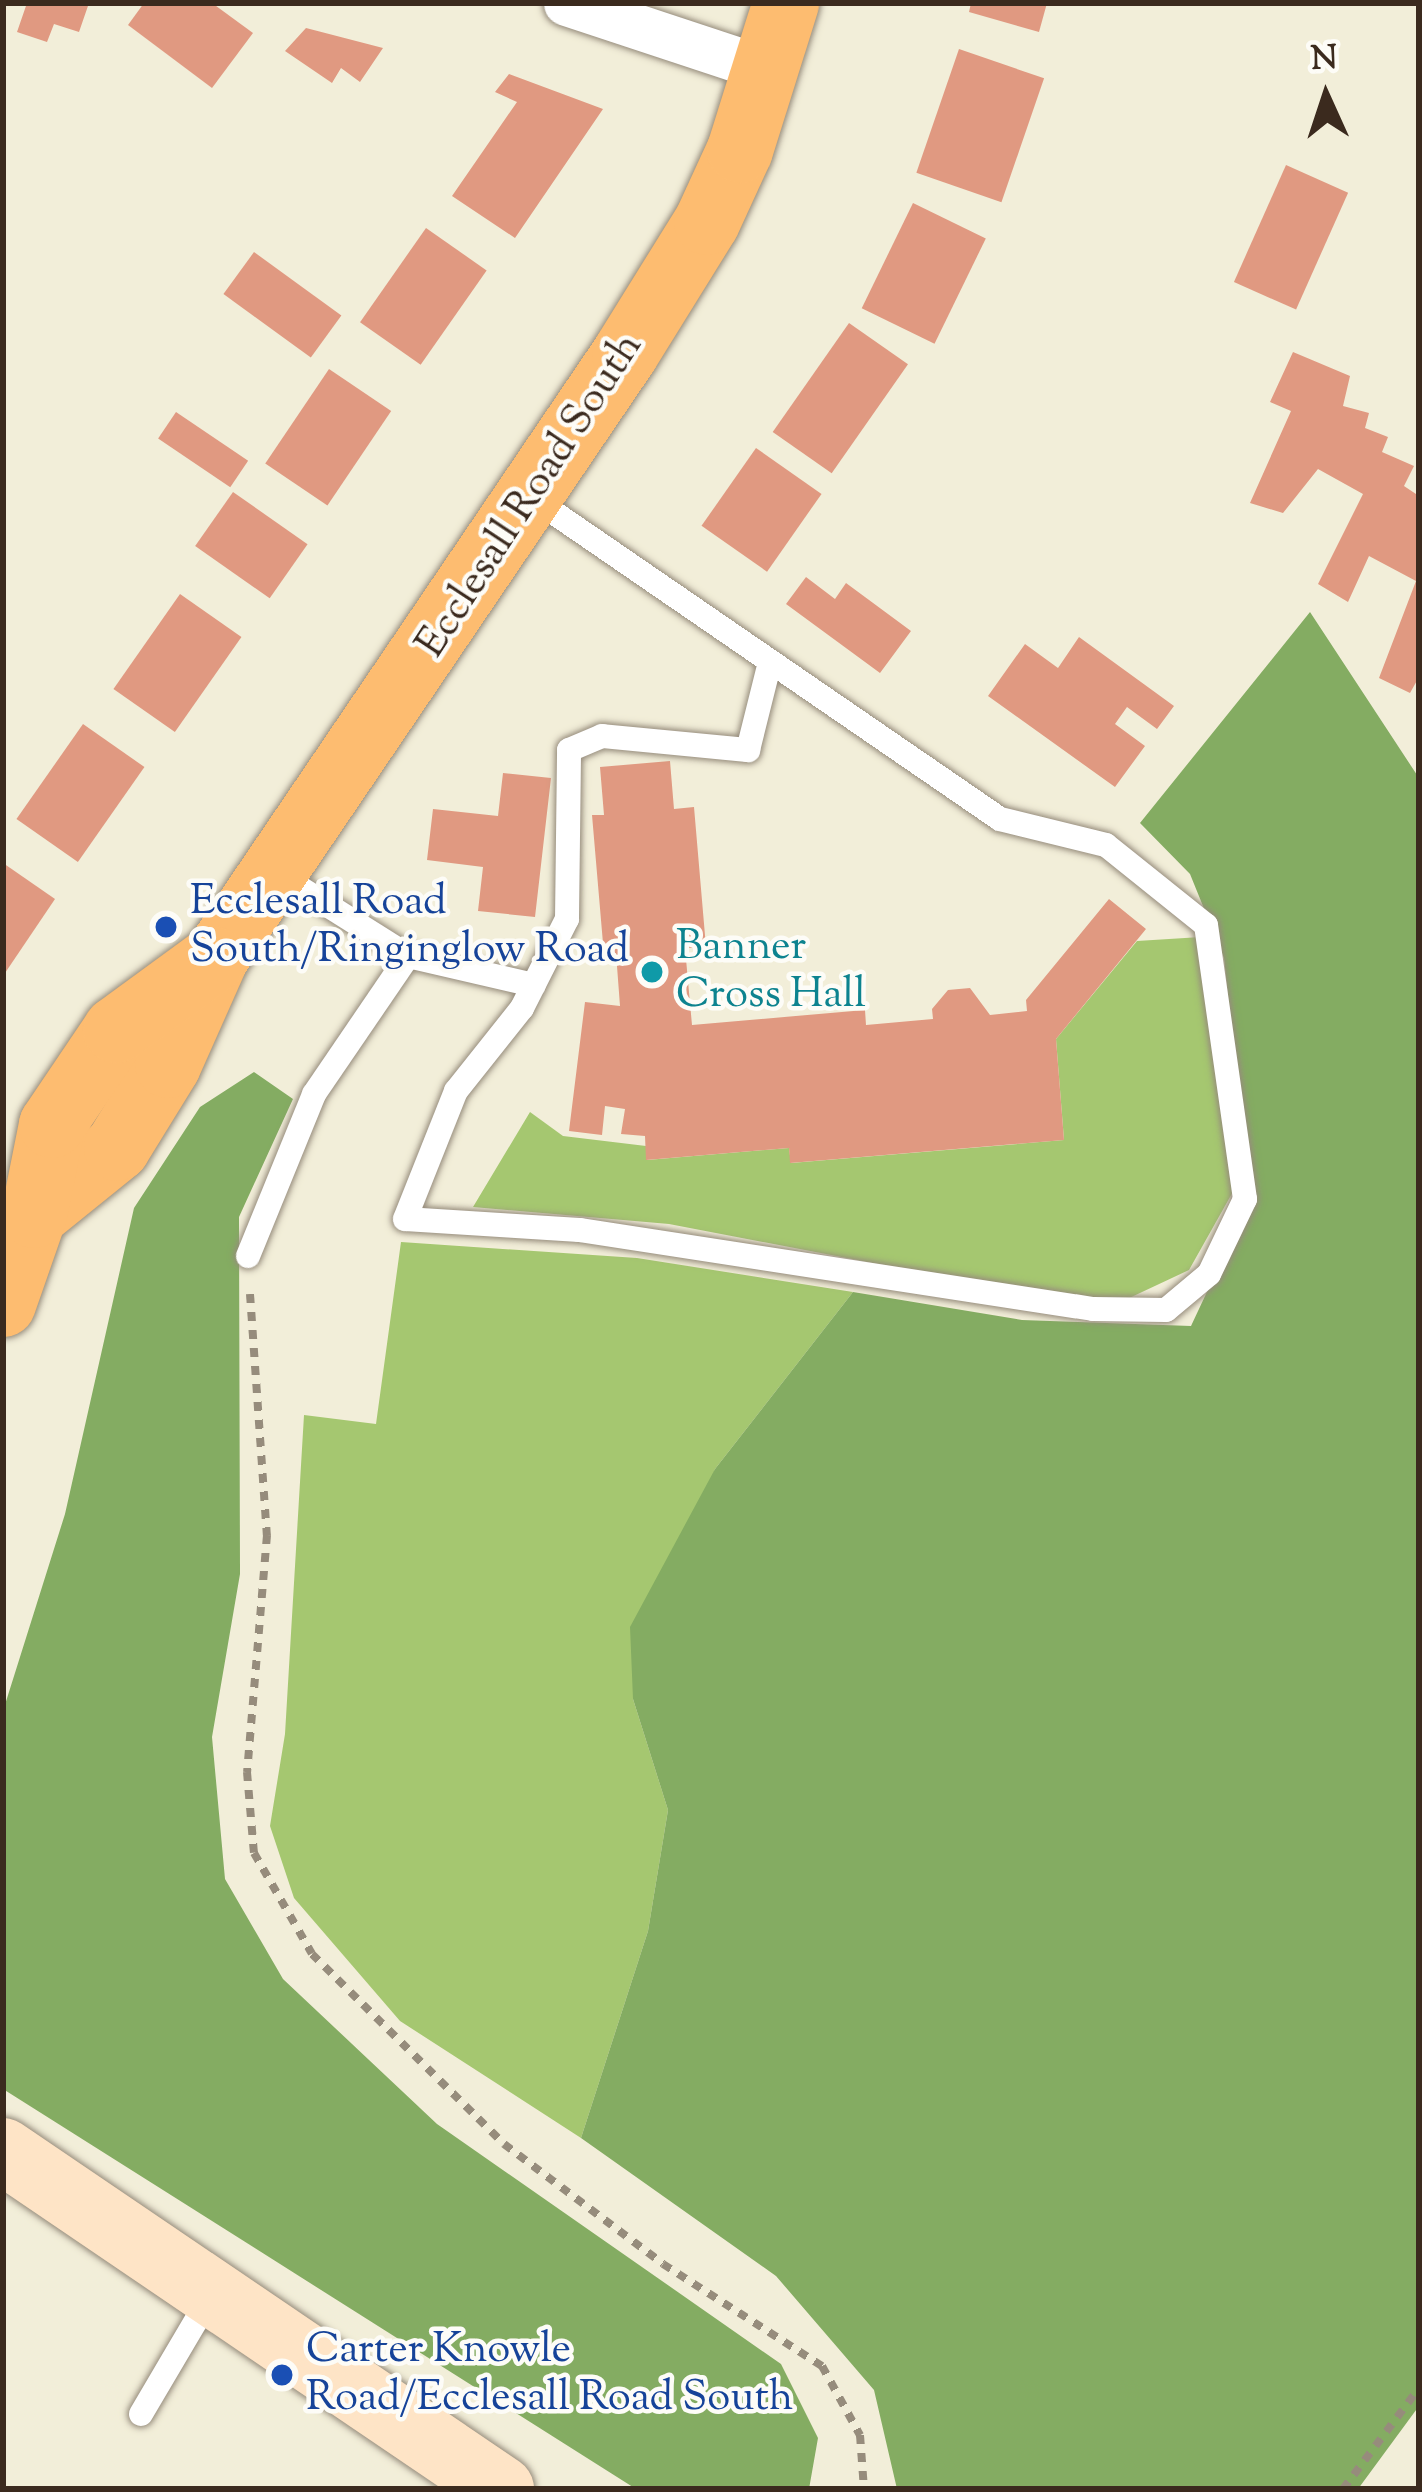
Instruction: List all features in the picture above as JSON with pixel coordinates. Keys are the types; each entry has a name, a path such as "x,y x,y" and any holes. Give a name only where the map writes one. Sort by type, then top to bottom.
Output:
{"main road":[{"name":"Ecclesall Road South","path":"3,1304 18,1213 117,1148 168,1065 216,957 534,499 707,221 768,70 786,3"}],"street":[{"path":"566,3 768,70"},
{"path":"3,2151 501,2489"}],"lane":[{"path":"534,499 1000,819 1106,845 1206,925 1245,1199 1209,1274 1166,1310 1093,1310 579,1230 405,1219 455,1091 534,985 567,919 569,750 602,736 748,750 770,662"},
{"path":"276,873 408,956 534,985"},
{"path":"248,1256 314,1094 408,956"},
{"path":"142,2414 211,2296"}],"path":[{"path":"248,1256 267,1534 247,1772 254,1853 312,1954 503,2144 663,2264 822,2366 860,2435 864,2489"},
{"path":"1343,2489 1419,2388"}],"green space":[{"path":"1310,612 1419,778 1419,2406 1358,2489 897,2489 874,2390 776,2276 581,2138 648,1931 668,1810 633,1699 630,1627 715,1469 853,1292 1022,1320 1191,1326 1250,1200 1224,958 1190,874 1140,823"},
{"path":"1201,937 1239,1181 1189,1270 1125,1300 1040,1295 669,1224 473,1207 530,1112 563,1136 646,1146 647,1160 789,1148 791,1163 1064,1140 1056,1039 1137,941"},
{"path":"254,1072 293,1099 239,1217 240,1574 212,1737 225,1879 283,1979 437,2124 781,2364 818,2438 809,2489 636,2489 3,2089 3,1711 65,1514 134,1208 200,1107"},
{"path":"401,1242 637,1258 853,1292 715,1469 633,1699 668,1810 648,1931 581,2138 400,2021 294,1898 270,1826 285,1734 304,1415 376,1424"}],"building":[{"path":"27,3 89,3 79,32 54,24 47,42 17,32"},
{"path":"144,3 212,3 253,33 212,88 128,25"},
{"path":"971,3 1047,3 1039,32 969,12"},
{"path":"306,28 383,48 360,82 341,68 332,83 285,51"},
{"path":"959,49 1044,78 1001,202 916,173"},
{"path":"509,74 603,109 515,238 452,196 517,102 495,92"},
{"path":"1286,165 1348,193 1296,310 1234,282"},
{"path":"913,203 986,239 935,344 862,308"},
{"path":"426,228 487,270 421,365 360,322"},
{"path":"254,252 341,315 311,358 223,294"},
{"path":"849,323 908,364 832,473 773,432"},
{"path":"1293,352 1350,376 1343,406 1369,413 1365,428 1388,437 1382,452 1414,466 1404,486 1419,496 1419,677 1410,693 1379,678 1416,581 1369,556 1348,602 1318,584 1363,494 1318,469 1283,513 1250,503 1291,411 1270,402"},
{"path":"329,369 391,411 327,505 265,464"},
{"path":"176,412 248,461 230,487 158,439"},
{"path":"756,448 822,494 767,572 702,526"},
{"path":"233,492 308,544 270,598 195,546"},
{"path":"806,577 835,599 846,583 911,631 880,673 786,604"},
{"path":"180,594 241,637 175,732 113,689"},
{"path":"1079,637 1174,706 1157,729 1127,707 1115,724 1145,746 1115,787 988,696 1025,644 1058,668"},
{"path":"83,724 144,767 78,862 16,819"},
{"name":"Banner Cross Hall","path":"670,761 674,809 694,807 706,947 685,948 692,1025 865,1010 866,1025 933,1019 932,1009 948,990 970,988 990,1015 1027,1011 1026,1000 1109,899 1146,929 1056,1039 1064,1140 790,1163 789,1148 646,1160 645,1136 621,1134 625,1109 605,1106 602,1135 569,1131 585,1002 620,1006 616,953 604,955 592,815 604,815 600,767"},
{"path":"503,773 551,778 535,917 478,911 483,867 427,860 433,809 498,816"},
{"path":"3,863 55,899 3,976"}],"place":[{"name":"Ecclesall Road South/Ringinglow Road","path":"166,927"},
{"name":"Banner Cross Hall","path":"652,972"},
{"name":"Carter Knowle Road/Ecclesall Road South","path":"282,2375"}]}
